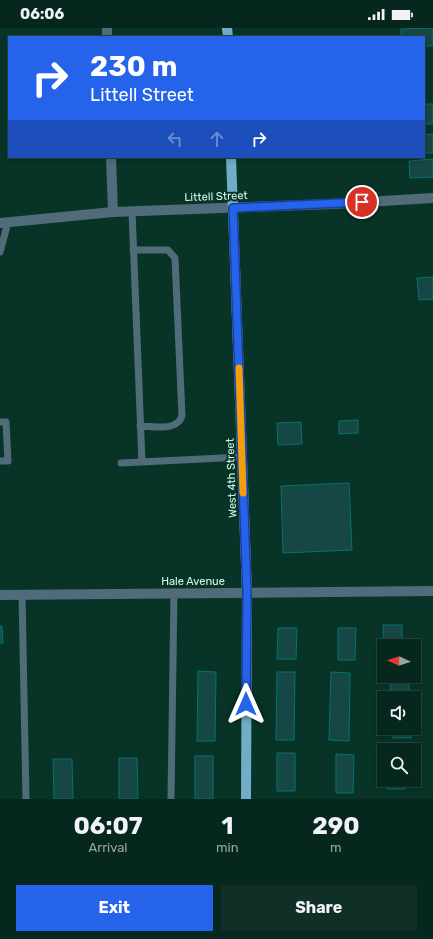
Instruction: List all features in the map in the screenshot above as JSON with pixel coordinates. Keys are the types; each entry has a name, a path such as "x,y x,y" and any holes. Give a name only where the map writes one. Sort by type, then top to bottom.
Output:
{"main road":[{"name":"West 4th Street","path":"231,158 247,593 246,799"}],"street":[{"path":"111,158 114,212"},
{"name":"Littell Street","path":"4,223 114,212 333,204 433,198"},
{"name":"Hale Avenue","path":"0,595 174,592 247,593 433,591"}],"lane":[{"path":"132,212 142,462"},
{"path":"0,252 4,223"},
{"path":"133,250 168,250 175,258 182,416 180,422 174,426 140,426"},
{"path":"0,422 6,422 8,461 0,461"},
{"path":"121,463 242,457"},
{"path":"171,799 174,592"},
{"path":"22,595 26,799"}],"building":[{"path":"433,28 433,46 425,46 425,36 401,36 401,29"},
{"path":"425,104 433,104 433,124 425,124"},
{"path":"433,134 433,153 425,153 425,135"},
{"path":"433,159 433,177 410,178 409,161"},
{"path":"433,277 433,299 419,300 417,278"},
{"path":"358,420 358,433 339,434 339,421"},
{"path":"301,422 302,444 278,445 277,423"},
{"path":"349,483 352,550 283,553 281,486"},
{"path":"383,625 402,625 402,639 383,639"},
{"path":"0,626 2,626 3,643 0,643"},
{"path":"278,628 297,628 296,659 277,659"},
{"path":"338,628 356,628 355,660 338,660"},
{"path":"198,671 216,672 215,741 197,741"},
{"path":"277,672 295,672 294,740 276,740"},
{"path":"331,672 350,673 349,741 329,740"},
{"path":"390,683 409,683 409,691 391,691"},
{"path":"393,735 411,735 411,738 393,738"},
{"path":"277,753 295,753 295,791 277,791"},
{"path":"336,754 354,755 353,793 336,793"},
{"path":"195,756 213,756 213,799 195,799"},
{"path":"119,758 137,758 138,799 119,799"},
{"path":"53,759 72,759 73,799 54,799"},
{"path":"387,787 405,787 405,789 387,789"}],"slow traffic":[{"path":"239,368 243,493"}],"route":[{"path":"246,704 247,593 233,208 362,202"}]}
